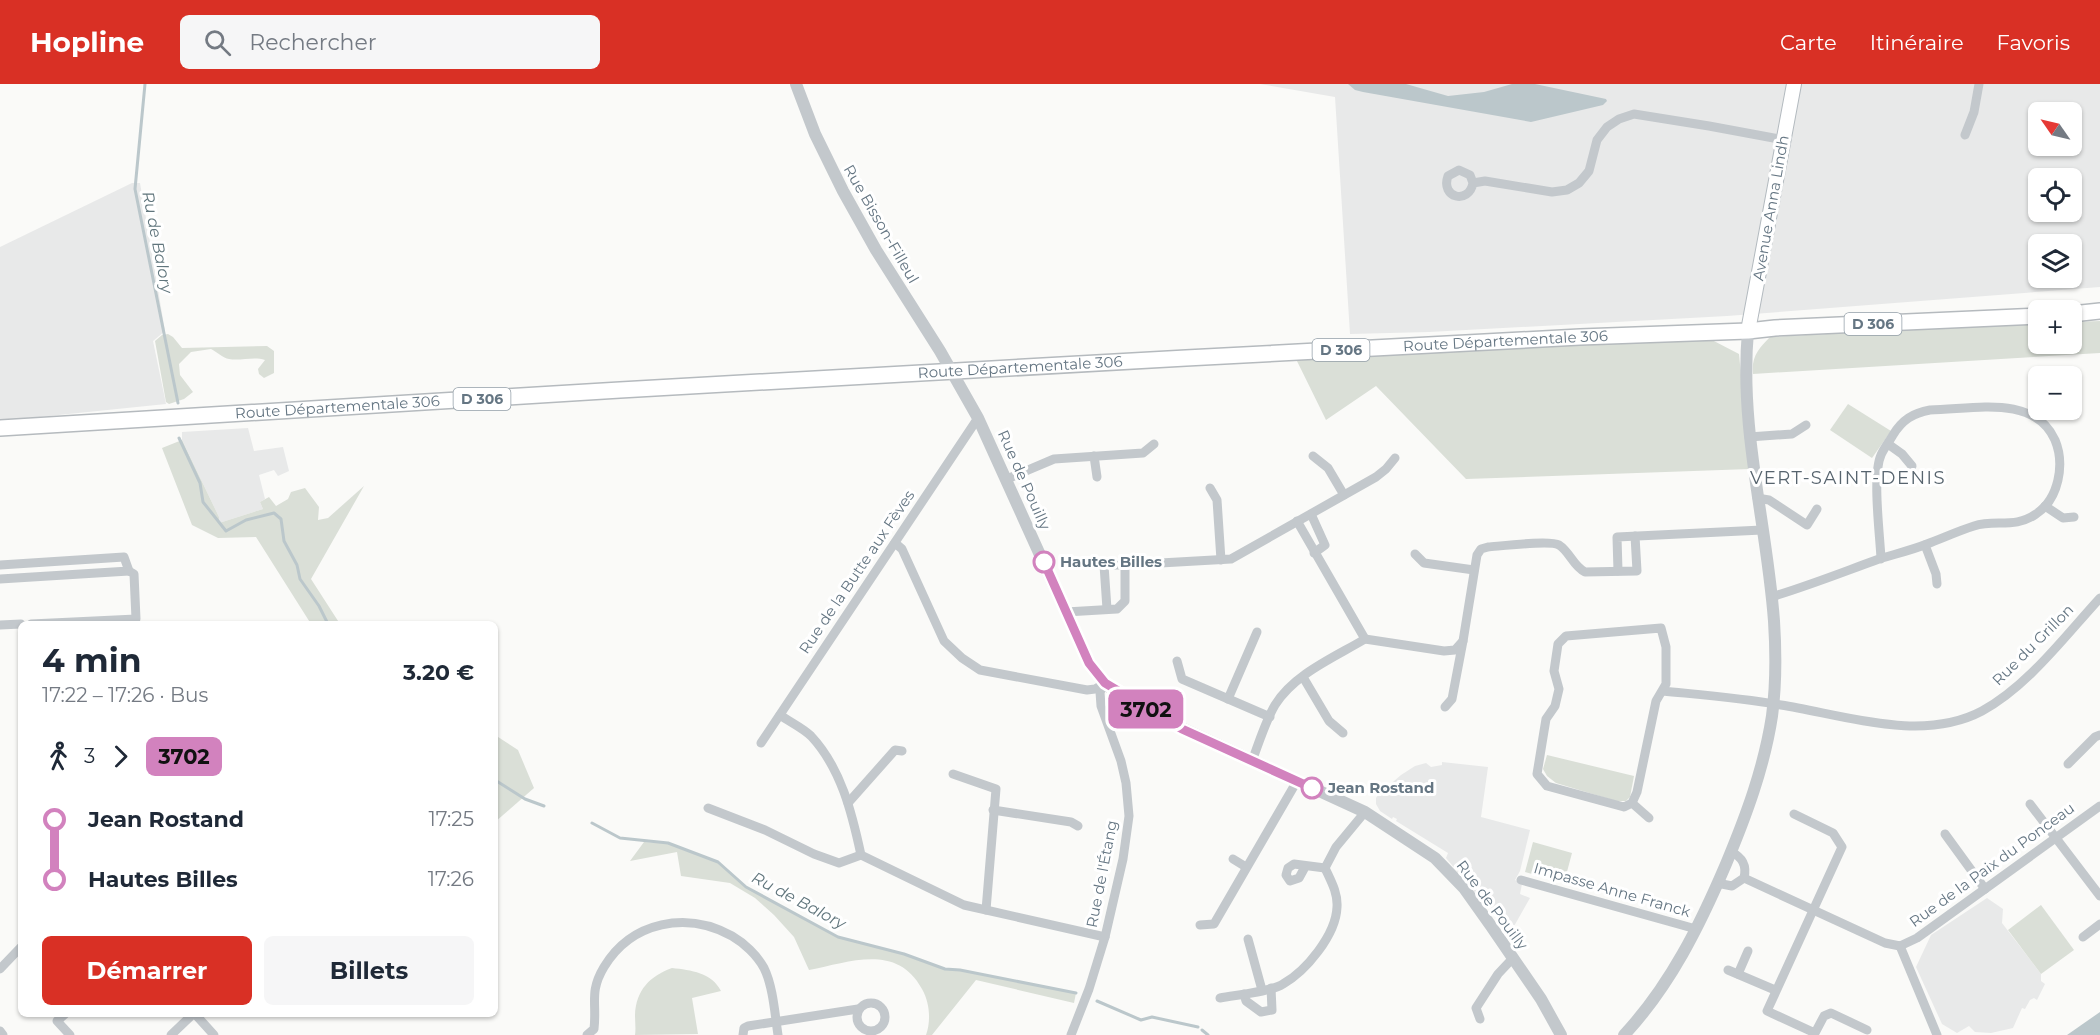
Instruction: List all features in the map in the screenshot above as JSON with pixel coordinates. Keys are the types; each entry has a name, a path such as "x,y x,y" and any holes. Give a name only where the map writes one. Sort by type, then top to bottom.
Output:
{"main road":[{"name":"Avenue Anna Lindh","path":"1748,331 1794,84"},
{"path":"2082,313 2098,312"},
{"name":"Route Départementale 306","path":"0,428 620,390 1580,337 2028,316"}],"street":[{"name":"Rue Bisson-Filleul","path":"796,84 815,134 843,191 876,250 952,373"},
{"path":"1965,135 1974,112 1979,84"},
{"path":"1473,183 1485,181 1552,192 1567,190 1578,183 1588,171 1597,140 1607,128 1619,119 1634,114 1779,140 1784,139"},
{"path":"1624,1035 1650,1006 1672,972 1717,884 1760,771 1773,703 1775,640 1749,437 1745,361 1748,331"},
{"name":"Rue de Pouilly","path":"952,373 978,418 1007,478 1089,663 1105,683 1182,729 1365,812 1423,848 1451,873 1545,1005 1561,1035"},
{"path":"1771,597 1978,525 2022,521 2037,514 2056,489 2060,473 2060,457 2053,435 2037,418 2013,408 1920,412 1905,420 1880,456 1877,473 1881,558"},
{"name":"Rue de la Butte aux Fèves","path":"761,743 978,418"},
{"path":"1749,437 1792,434 1806,425"},
{"path":"1007,478 1054,459 1143,453 1154,444"},
{"path":"1888,444 1902,454 1912,466"},
{"path":"1094,456 1097,477"},
{"path":"1313,456 1328,468 1344,495"},
{"path":"1107,609 1104,565 1231,560 1386,470 1395,458"},
{"path":"1210,488 1217,500 1221,560"},
{"path":"1757,498 1769,500 1807,525 1816,509"},
{"path":"2045,506 2063,518 2074,517"},
{"path":"1311,514 1325,545 1314,553"},
{"path":"1297,521 1365,639"},
{"path":"1618,571 1617,537 1761,530"},
{"path":"1445,706 1452,699 1474,570 1477,555 1481,549 1552,543 1563,549 1577,569 1585,572 1637,571 1635,536"},
{"path":"895,543 902,549 944,641 970,664 980,669 1087,690 1095,689 1105,683"},
{"path":"1925,545 1936,574 1936,584"},
{"path":"1415,554 1424,563 1474,570"},
{"path":"0,565 124,557 129,571"},
{"path":"51,575 58,567 55,561"},
{"path":"1066,612 1117,609 1125,601 1125,565"},
{"path":"0,579 129,571 134,574 136,619 94,621"},
{"name":"Rue du Grillon","path":"1663,691 1773,703 1905,726 1936,725 1957,721 1981,711 2010,692 2100,598"},
{"path":"0,626 18,624"},
{"path":"1661,628 1666,647 1666,684 1663,691 1656,701 1637,792 1632,803 1624,807 1547,786 1537,774 1546,719 1555,706 1558,689 1554,671 1558,644 1566,636 1661,628"},
{"path":"1228,699 1257,632"},
{"path":"1252,761 1276,704 1303,677 1365,639 1444,651 1455,650 1463,641"},
{"path":"1177,661 1182,679 1270,717"},
{"path":"1303,677 1329,721 1343,733"},
{"name":"Rue de l'Étang","path":"1071,1035 1089,989 1105,937 1129,816 1126,783 1121,762 1101,706 1100,692 1105,683"},
{"path":"780,715 810,736 835,769 848,803 861,855"},
{"path":"2068,764 2100,735"},
{"path":"848,803 895,750 902,751"},
{"path":"952,774 996,789 986,910"},
{"path":"1200,925 1214,924 1297,781"},
{"path":"1632,803 1649,818"},
{"path":"2030,804 2100,896"},
{"name":"Rue de la Paix du Ponceau","path":"1900,946 1917,938 2100,806"},
{"path":"708,808 839,863 861,855 964,905 1105,937"},
{"path":"993,810 1078,825"},
{"path":"1325,868 1336,847 1365,812"},
{"path":"1794,814 1833,833 1842,847 1767,1011 1814,1034 1824,1016 1831,1013 1867,1030"},
{"path":"1945,834 1985,889"},
{"path":"1717,884 1732,886 1744,878 1743,862 1740,857 1731,852"},
{"path":"1233,860 1246,867"},
{"path":"1305,867 1325,868"},
{"path":"1220,998 1281,986 1303,970 1317,953 1329,931 1337,908 1334,885 1325,868"},
{"path":"1744,878 1885,943 1900,946 1937,1035"},
{"name":"Impasse Anne Franck","path":"1521,880 1696,929"},
{"path":"587,1035 594,1029 593,998 597,983 612,955 638,934 668,923 683,921 708,925 722,931 738,939 758,958 768,979 778,1035"},
{"path":"2083,937 2100,924"},
{"path":"1244,993 1246,1001 1261,1012 1272,1010 1267,989 1248,939"},
{"path":"0,969 18,950"},
{"path":"1738,974 1748,951"},
{"path":"1480,1019 1476,1008 1498,974 1513,958"},
{"path":"1728,970 1775,990"},
{"path":"743,1035 744,1028 748,1026 858,1009"},
{"path":"171,1035 191,1017"},
{"path":"197,1017 214,1035"},
{"path":"55,1018 70,1035"},
{"path":"0,1031 3,1035"}],"shaded area":[{"path":"1260,84 2100,84 2100,287 1727,316 1350,334 1335,97"},
{"path":"1348,84 1406,84 1448,96 1484,92 1512,84 1535,84 1607,101 1603,105 1531,122 1363,92 1355,90"},
{"path":"132,183 140,183 165,331 153,341 166,404 0,421 0,247"},
{"path":"2100,321 2100,353 1753,374 1753,363 1757,353 1770,337 2028,324 2028,354 2082,354 2082,322"},
{"path":"168,334 182,348 267,346 274,351 274,373 264,378 259,374 258,369 265,360 229,359 211,349 191,352 179,364 180,375 193,392 184,399 169,404 166,402 155,341 162,335"},
{"path":"1712,340 1739,354 1750,469 1466,479 1376,386 1326,420 1295,357"},
{"path":"1848,404 1891,431 1872,458 1830,430"},
{"path":"248,428 254,451 283,447 289,471 278,476 274,470 259,475 265,499 260,502 263,509 219,523 219,517 182,440 182,432"},
{"path":"182,440 219,517 219,523 263,509 260,502 269,497 276,506 288,499 291,492 305,488 319,507 318,520 328,518 364,486 311,579 338,621 309,621 256,537 218,538 192,525 162,448"},
{"path":"498,737 518,750 534,788 498,819"},
{"path":"1547,755 1634,776 1630,797 1626,801 1616,801 1556,783 1547,776 1543,769"},
{"path":"1442,762 1488,767 1481,817 1530,830 1520,871 1515,880 1522,884 1520,894 1530,898 1513,928 1504,927 1483,897 1477,895 1446,858 1448,853 1396,821 1397,819 1393,817 1392,819 1380,811 1376,804 1379,794 1415,766 1426,763 1431,767 1442,765"},
{"path":"644,842 668,843 718,862 746,887 838,937 904,954 945,969 1076,993 1074,1003 976,980 932,1035 926,1035 929,1012 925,994 912,975 900,966 871,959 809,970 794,937 755,898 730,883 681,876 677,852 630,861"},
{"path":"1533,842 1572,853 1564,883 1525,872"},
{"path":"1987,898 2003,909 2002,923 2041,974 2041,981 2045,984 2037,1000 2034,998 2030,1000 2025,1009 2022,1008 2013,1028 1991,1033 1975,1032 1969,1026 1957,1033 1942,1024 1916,967 1931,935"},
{"path":"2041,905 2074,950 2041,974 2008,930"},
{"path":"672,968 707,976 721,991 692,998 698,1034 635,1035 636,1006 641,991 657,975"},
{"path":"2100,1012 2100,1035 2067,1035"}],"waterway":[{"name":"Ru de Balory","path":"145,84 135,189 178,403"},
{"name":"Ru de Balory","path":"179,438 200,483 203,502 226,531 246,520 274,513 281,519 284,541 297,565 300,579 326,621"},
{"name":"Ru de Balory","path":"498,782 525,799 544,806"},
{"name":"Ru de Balory","path":"592,823 620,838 668,843 718,862 746,887 838,937 904,954 945,969 1076,993"},
{"name":"Ru de Balory","path":"1097,1001 1141,1020 1152,1017 1198,1027"},
{"name":"Ru de Balory","path":"1202,1030 1208,1035"}],"bus line":[{"name":"3702","path":"1044,562 1089,663 1105,683 1164,720 1312,788"}],"place":[{"name":"Hautes Billes","path":"1044,562"},
{"name":"Jean Rostand","path":"1312,788"}],"district":[{"name":"VERT-SAINT-DENIS","path":"1848,478"}]}
